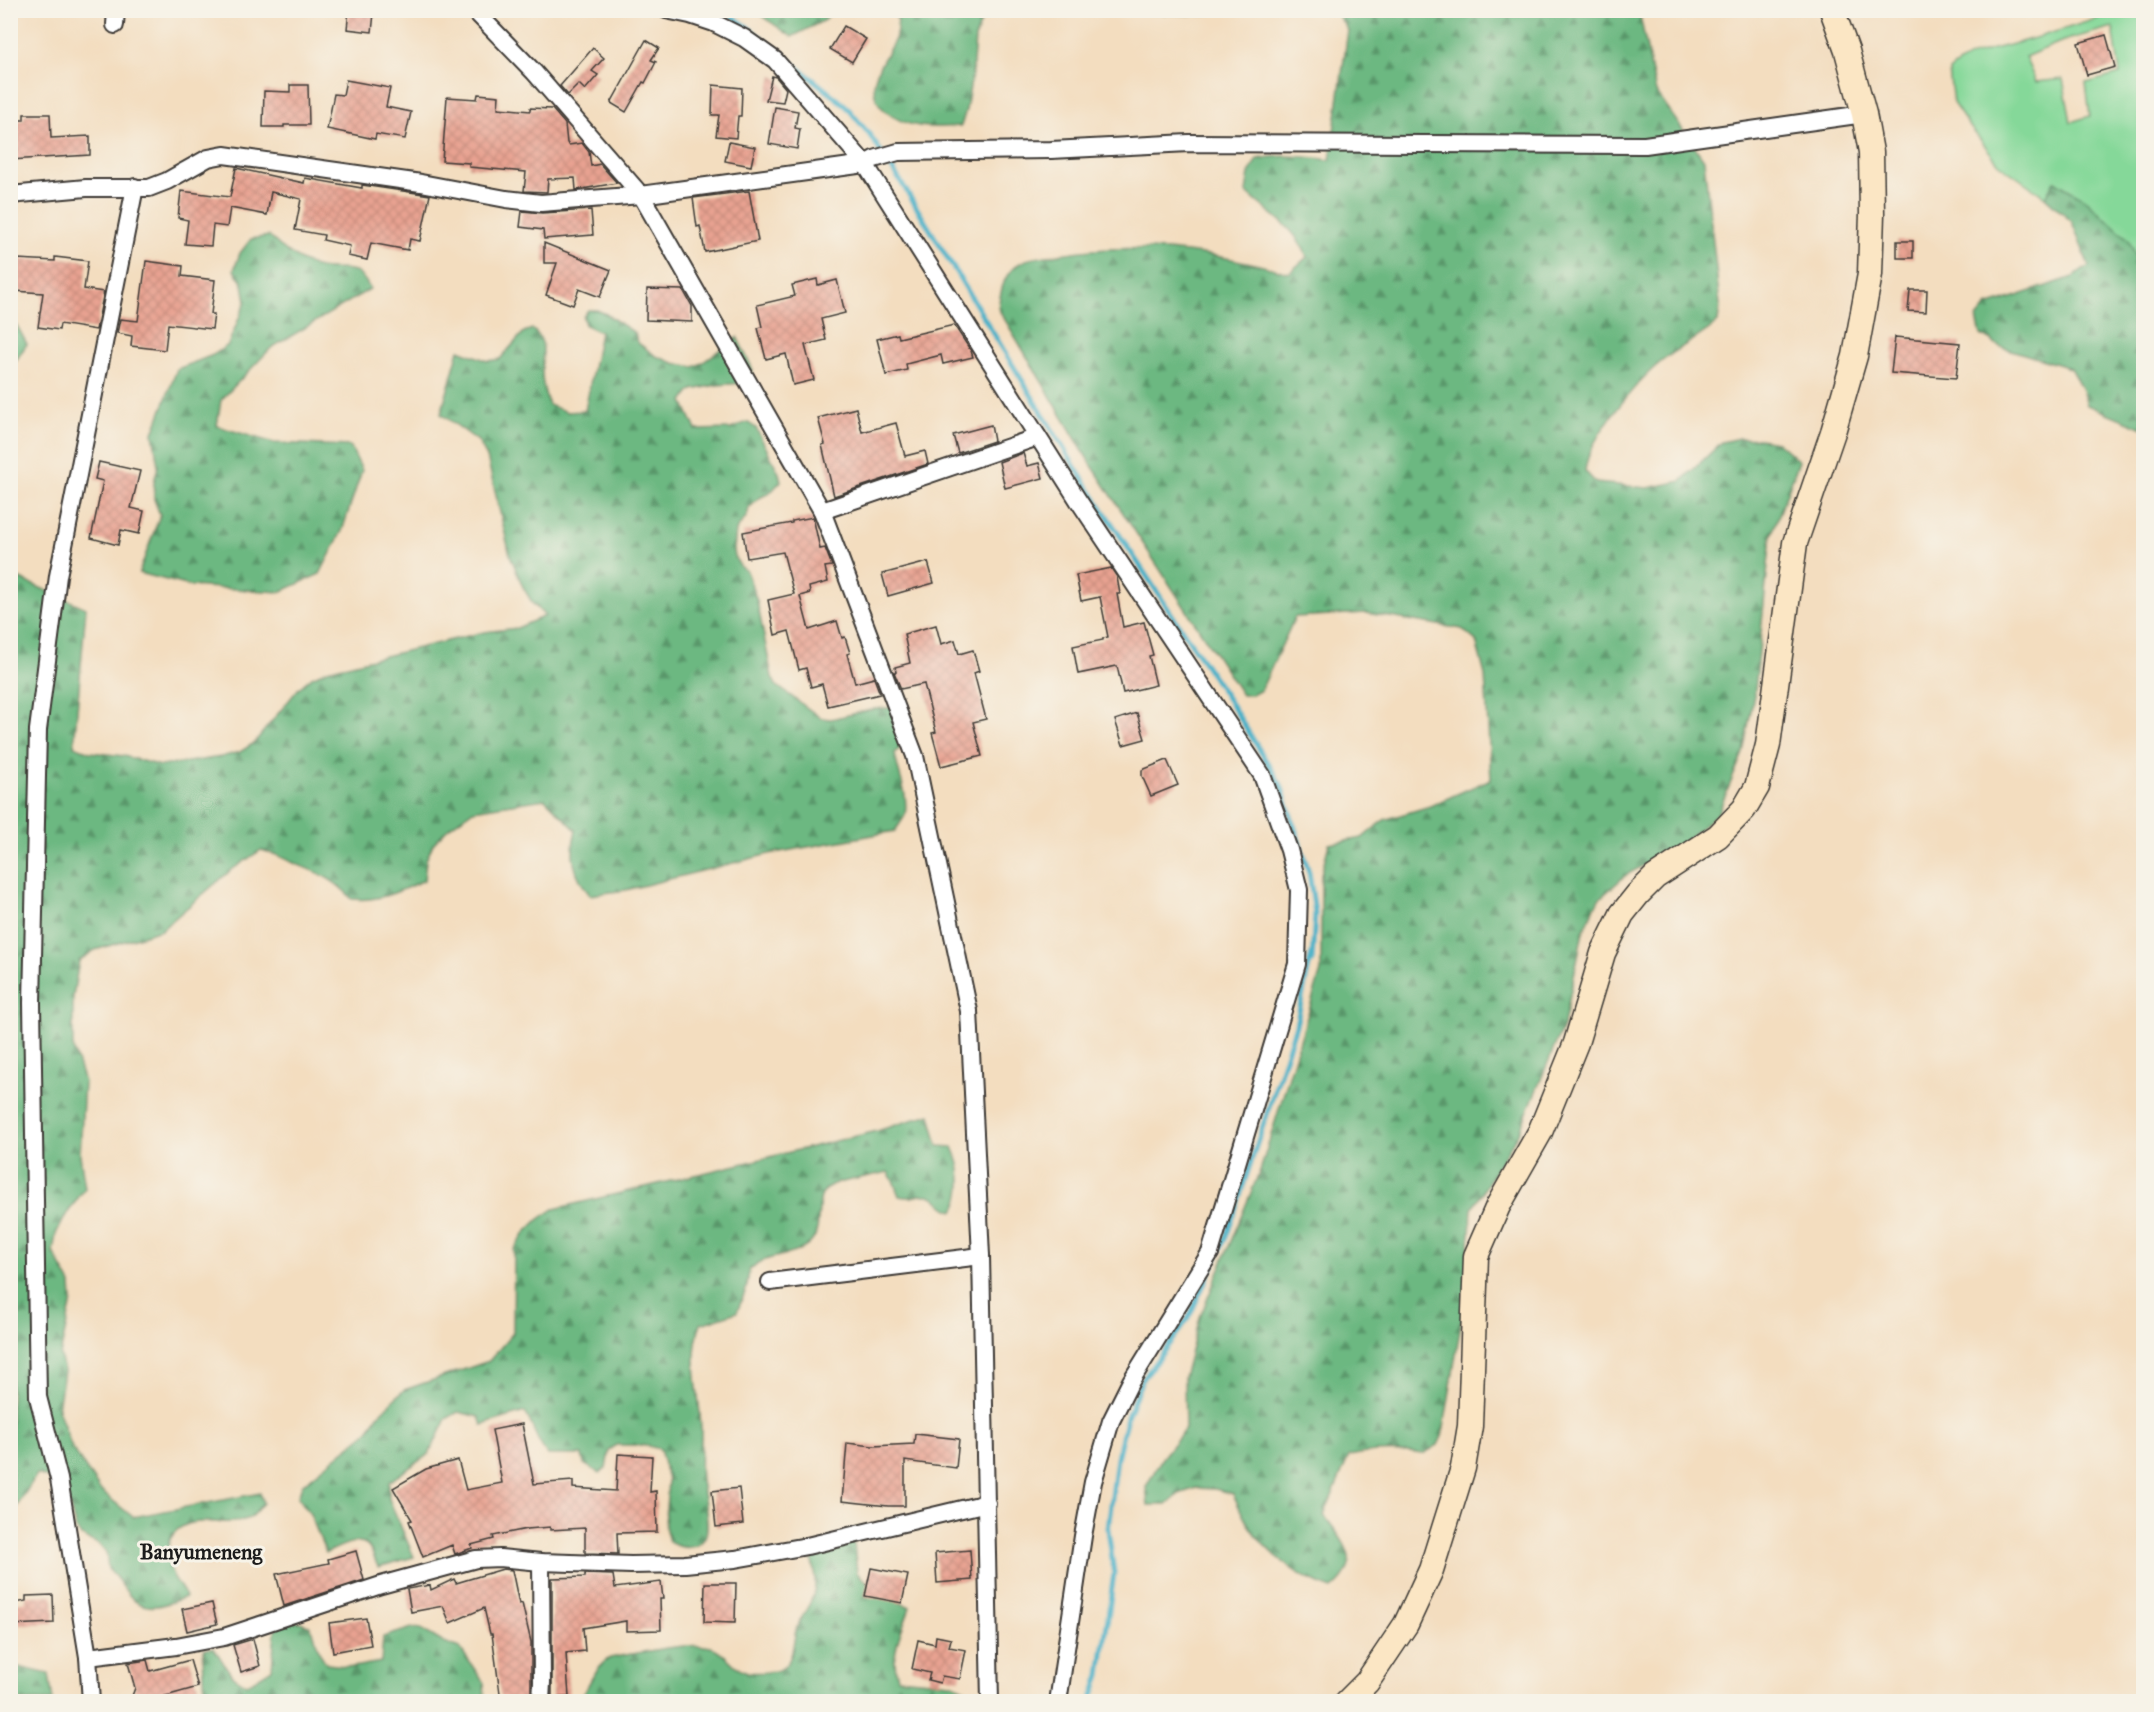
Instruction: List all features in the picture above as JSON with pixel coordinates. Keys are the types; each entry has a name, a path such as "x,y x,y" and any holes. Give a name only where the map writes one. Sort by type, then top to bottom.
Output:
{"main road":[{"path":"1347,1701 1366,1682 1406,1624 1431,1570 1463,1468 1470,1426 1476,1256 1498,1206 1540,1132 1576,1043 1603,953 1622,914 1638,894 1655,877 1718,836 1744,809 1757,787 1768,745 1795,543 1833,432 1855,356 1870,274 1871,152 1864,114 1847,51 1832,10"}],"street":[{"path":"474,10 534,72 641,195 822,511 915,756 969,1011 981,1256 990,1701"},
{"path":"666,10 714,23 744,38 775,60 869,161 1038,437 1262,775 1289,850 1299,890 1298,964 1210,1253 1131,1381 1111,1421 1093,1482 1058,1701"},
{"path":"10,195 86,188 149,188 157,186 195,163 224,155 421,183 506,199 541,203 641,195 869,161 898,152 1051,150 1189,143 1645,145 1864,114"},
{"path":"92,1701 88,1657 59,1479 38,1397 32,1003 38,730 58,576 135,187"},
{"path":"822,511 1038,437"},
{"path":"770,1282 981,1256"},
{"path":"88,1657 176,1646 224,1637 381,1585 476,1559 500,1558 541,1562 631,1565 685,1564 735,1559 807,1546 987,1503"},
{"path":"541,1562 541,1701"}],"green space":[{"path":"1217,10 1206,15 1052,11"},
{"path":"755,11 834,11 825,20 792,37"},
{"path":"891,11 985,11 975,38 972,75 961,126 912,125 894,117 878,103 874,90 875,80 897,32 898,20"},
{"path":"1331,11 1639,11 1656,92 1704,160 1720,305 1718,322 1661,362 1621,404 1595,442 1585,471 1596,483 1648,488 1681,481 1722,442 1739,438 1777,442 1799,461 1771,536 1755,690 1743,753 1718,813 1679,846 1626,875 1599,899 1583,932 1564,1024 1519,1132 1472,1209 1464,1305 1443,1434 1438,1445 1423,1454 1386,1452 1349,1456 1324,1515 1344,1544 1349,1561 1342,1579 1332,1589 1296,1572 1274,1555 1255,1535 1233,1494 1215,1489 1196,1488 1179,1494 1166,1505 1148,1505 1146,1487 1162,1458 1185,1429 1184,1377 1200,1317 1261,1168 1321,971 1321,874 1329,844 1362,838 1384,820 1430,806 1491,779 1485,675 1476,641 1462,629 1366,613 1295,617 1261,690 1252,695 1242,695 1087,458 998,308 1002,287 1011,270 1025,260 1037,257 1113,249 1172,250 1231,259 1289,273 1307,257 1302,246 1288,228 1246,192 1249,174 1257,159 1294,156 1330,160 1348,30 1337,14"},
{"path":"2121,11 2143,11 2143,273 2128,239 2055,181 2045,197 2000,165 1953,103 1949,71 1975,55","holes":["2113,27 2120,74 2086,83 2090,116 2071,122 2063,79 2036,82 2025,57 2063,41"]},
{"path":"2054,181 2085,199 2128,239 2143,273 2143,428 2087,405 2070,368 2001,347 1981,335 1977,318 1987,306 2073,277 2089,266 2072,222 2045,197"},
{"path":"269,236 289,253 313,266 322,269 352,270 358,273 370,289 271,348 221,400 217,426 274,443 350,446 362,470 342,531 320,574 280,592 190,586 139,573 160,515 154,499 154,482 158,466 153,433 177,369 213,355 228,345 246,301 243,284 234,270 240,253 251,239"},
{"path":"588,310 597,310 606,314 635,333 637,342 656,356 694,367 737,337 753,370 743,383 692,390 683,401 696,430 731,429 747,422 756,428 779,473 781,481 770,493 761,497 749,508 747,516 736,530 734,549 735,558 747,571 757,601 772,677 776,685 821,718 831,719 874,709 900,707 912,719 904,744 895,753 904,791 905,815 895,831 769,854 626,890 590,895 574,865 573,848 576,830 545,799 473,810 446,830 433,844 426,860 424,880 398,892 371,899 352,899 327,878 261,850 230,871 161,930 95,950 79,961 73,996 73,1048 84,1082 80,1155 85,1188 56,1234 53,1252 71,1284 72,1301 60,1355 64,1371 58,1409 72,1448 101,1491 133,1517 260,1493 263,1503 247,1519 235,1522 200,1522 181,1527 175,1532 168,1546 169,1563 173,1576 186,1597 156,1606 142,1605 129,1595 108,1569 106,1552 100,1545 81,1536 76,1529 63,1483 37,1474 11,1516 11,575 86,608 74,746 90,752 124,756 161,766 240,752 254,743 299,688 312,677 327,670 484,632 517,628 545,616 533,604 523,587 510,555 487,457 478,441 441,414 459,350 488,361 500,359 524,332 532,329 541,339 543,380 549,405 567,412 585,411 600,332 585,325 583,317"},
{"path":"11,315 27,344 10,368"},
{"path":"930,1114 938,1146 953,1147 958,1162 961,1187 954,1211 929,1195 899,1196 888,1172 833,1184 822,1195 818,1226 812,1241 802,1249 765,1260 753,1267 749,1270 747,1287 737,1312 701,1324 695,1349 695,1362 701,1428 700,1473 707,1532 698,1545 683,1547 669,1542 665,1526 668,1480 660,1449 644,1445 616,1445 609,1451 606,1469 599,1473 584,1464 582,1455 548,1455 538,1441 525,1412 482,1425 479,1417 458,1412 446,1419 429,1454 389,1482 389,1499 414,1557 378,1567 369,1547 358,1542 346,1544 326,1553 310,1514 298,1497 302,1485 368,1431 378,1415 404,1390 489,1361 513,1333 514,1250 524,1234 539,1219 554,1209 877,1131"},
{"path":"846,1540 854,1544 857,1573 879,1592 910,1607 896,1651 898,1678 951,1683 968,1691 971,1702 578,1702 596,1672 610,1658 661,1649 689,1646 711,1647 721,1652 737,1667 748,1672 781,1669 790,1659 797,1627 814,1591 812,1553"},
{"path":"286,1621 306,1624 311,1628 321,1656 327,1664 353,1667 381,1662 383,1637 412,1628 421,1629 444,1643 460,1648 484,1683 485,1702 195,1702 196,1697 203,1692 204,1649 214,1648 232,1675 248,1684 272,1669 275,1631 278,1624"},
{"path":"10,1665 49,1674 53,1701 11,1701"}],"building":[{"path":"349,10 374,13 372,32 347,29"},
{"path":"844,26 866,39 852,62 830,49"},
{"path":"2106,35 2115,67 2087,75 2078,43"},
{"path":"646,40 659,48 651,60 656,62 626,112 611,103"},
{"path":"593,48 604,58 592,71 598,75 585,90 579,84 568,95 560,86"},
{"path":"772,76 776,77 786,89 783,102 766,100"},
{"path":"346,80 390,88 386,107 411,112 405,139 376,134 375,139 327,129 334,94 343,95"},
{"path":"290,85 308,85 309,125 263,127 264,91 290,92"},
{"path":"713,85 742,88 741,116 738,116 736,138 716,136 719,115 712,115"},
{"path":"478,94 499,96 498,108 530,111 530,108 552,109 565,124 567,143 569,145 582,143 589,152 591,166 600,164 617,183 576,190 575,178 548,179 547,192 524,191 526,172 469,167 469,163 442,161 447,97 477,99"},
{"path":"775,107 798,111 795,128 800,129 797,149 769,144"},
{"path":"24,114 50,114 51,138 90,136 90,155 10,160 10,120 24,120"},
{"path":"729,142 755,147 751,166 725,161"},
{"path":"236,168 304,183 305,178 362,188 362,185 430,195 420,241 410,239 408,250 371,243 367,260 348,256 350,246 323,240 324,235 295,230 301,199 271,192 267,215 230,208 227,227 213,225 211,246 185,244 188,220 178,218 181,191 230,197"},
{"path":"749,191 758,241 705,252 700,226 697,227 693,198"},
{"path":"591,210 593,235 544,239 543,230 520,227 522,211 542,213"},
{"path":"1897,241 1913,241 1913,258 1897,258"},
{"path":"544,243 611,270 600,297 579,289 573,305 546,295 557,263 544,263"},
{"path":"55,257 88,261 84,289 104,292 96,330 60,324 59,330 38,327 43,293 15,291 17,259 55,261"},
{"path":"146,261 183,266 182,276 215,280 211,314 214,314 212,329 168,324 165,350 131,346 132,336 117,333 120,319 138,321"},
{"path":"817,279 818,285 837,280 845,313 821,319 826,340 805,345 814,380 793,385 786,354 766,359 758,328 762,327 757,305 795,296 792,285"},
{"path":"647,289 683,290 692,306 692,322 646,320"},
{"path":"1910,290 1927,290 1926,312 1908,311"},
{"path":"954,325 973,357 943,364 941,355 906,364 907,370 886,375 877,339 898,334 899,338"},
{"path":"1895,337 1960,343 1956,378 1891,373"},
{"path":"856,408 862,432 896,423 905,456 925,451 928,464 834,496 818,418"},
{"path":"991,425 994,441 958,453 953,435"},
{"path":"1023,453 1027,466 1039,463 1043,478 1005,488 999,462"},
{"path":"99,462 140,471 131,508 144,511 139,534 121,530 118,545 91,538 103,481 95,479"},
{"path":"813,517 820,549 825,548 832,566 825,567 828,582 809,587 810,593 800,596 809,630 837,621 850,653 847,654 855,683 874,678 880,694 828,706 822,684 811,687 806,668 799,670 789,631 775,635 768,600 794,594 783,552 747,558 743,532"},
{"path":"928,562 934,583 888,596 882,574"},
{"path":"1111,568 1117,577 1120,594 1117,594 1123,627 1144,622 1153,655 1149,656 1156,685 1123,693 1117,666 1078,674 1073,646 1108,637 1100,597 1081,601 1076,575"},
{"path":"936,625 941,644 955,640 959,654 973,650 979,671 974,673 986,719 973,722 982,756 941,766 932,733 936,732 924,684 901,689 894,672 896,672 895,667 910,663 904,634"},
{"path":"1137,713 1145,739 1123,745 1115,720"},
{"path":"1167,760 1178,785 1151,796 1142,776 1142,770"},
{"path":"522,1424 534,1484 573,1481 573,1488 616,1491 618,1454 652,1456 650,1492 656,1491 657,1532 617,1533 618,1554 585,1553 585,1528 550,1530 550,1527 493,1536 494,1539 471,1545 472,1548 455,1554 452,1545 423,1557 409,1521 412,1520 393,1488 426,1469 458,1460 466,1490 502,1483 492,1430"},
{"path":"915,1434 959,1439 956,1468 905,1461 905,1506 842,1501 847,1443 873,1446 914,1444"},
{"path":"739,1488 743,1524 716,1527 712,1491"},
{"path":"970,1550 972,1580 937,1583 935,1553"},
{"path":"356,1551 364,1580 284,1606 276,1574 329,1563 328,1559"},
{"path":"871,1568 908,1575 902,1603 865,1596"},
{"path":"503,1569 512,1570 519,1604 522,1603 531,1642 531,1701 501,1701 492,1634 490,1634 484,1608 450,1623 443,1606 411,1612 407,1589 430,1585 431,1590 454,1579 456,1583"},
{"path":"585,1574 613,1575 615,1588 661,1582 663,1599 660,1599 661,1630 626,1631 626,1621 583,1628 585,1651 566,1653 569,1697 552,1698 552,1578 585,1577"},
{"path":"705,1583 736,1583 735,1623 704,1622"},
{"path":"53,1595 54,1623 10,1625 10,1604 26,1601 26,1596"},
{"path":"212,1603 217,1624 187,1631 182,1609"},
{"path":"366,1618 371,1645 333,1652 329,1623"},
{"path":"936,1636 951,1639 949,1647 966,1650 960,1679 942,1676 940,1683 928,1680 930,1673 912,1669 918,1640 935,1644"},
{"path":"253,1639 260,1666 241,1672 233,1645"},
{"path":"147,1660 150,1671 190,1660 198,1687 148,1701 130,1701 135,1688 128,1663"}],"waterway":[{"path":"723,10 846,106 869,134 901,182 1080,475 1235,710 1281,785 1309,872 1315,913 1312,961 1312,952 1296,1025 1227,1235 1188,1319 1142,1380 1127,1417 1117,1458 1108,1529 1114,1573 1100,1675 1091,1702"}],"district":[{"name":"Banyumeneng","path":"201,1552"}]}
